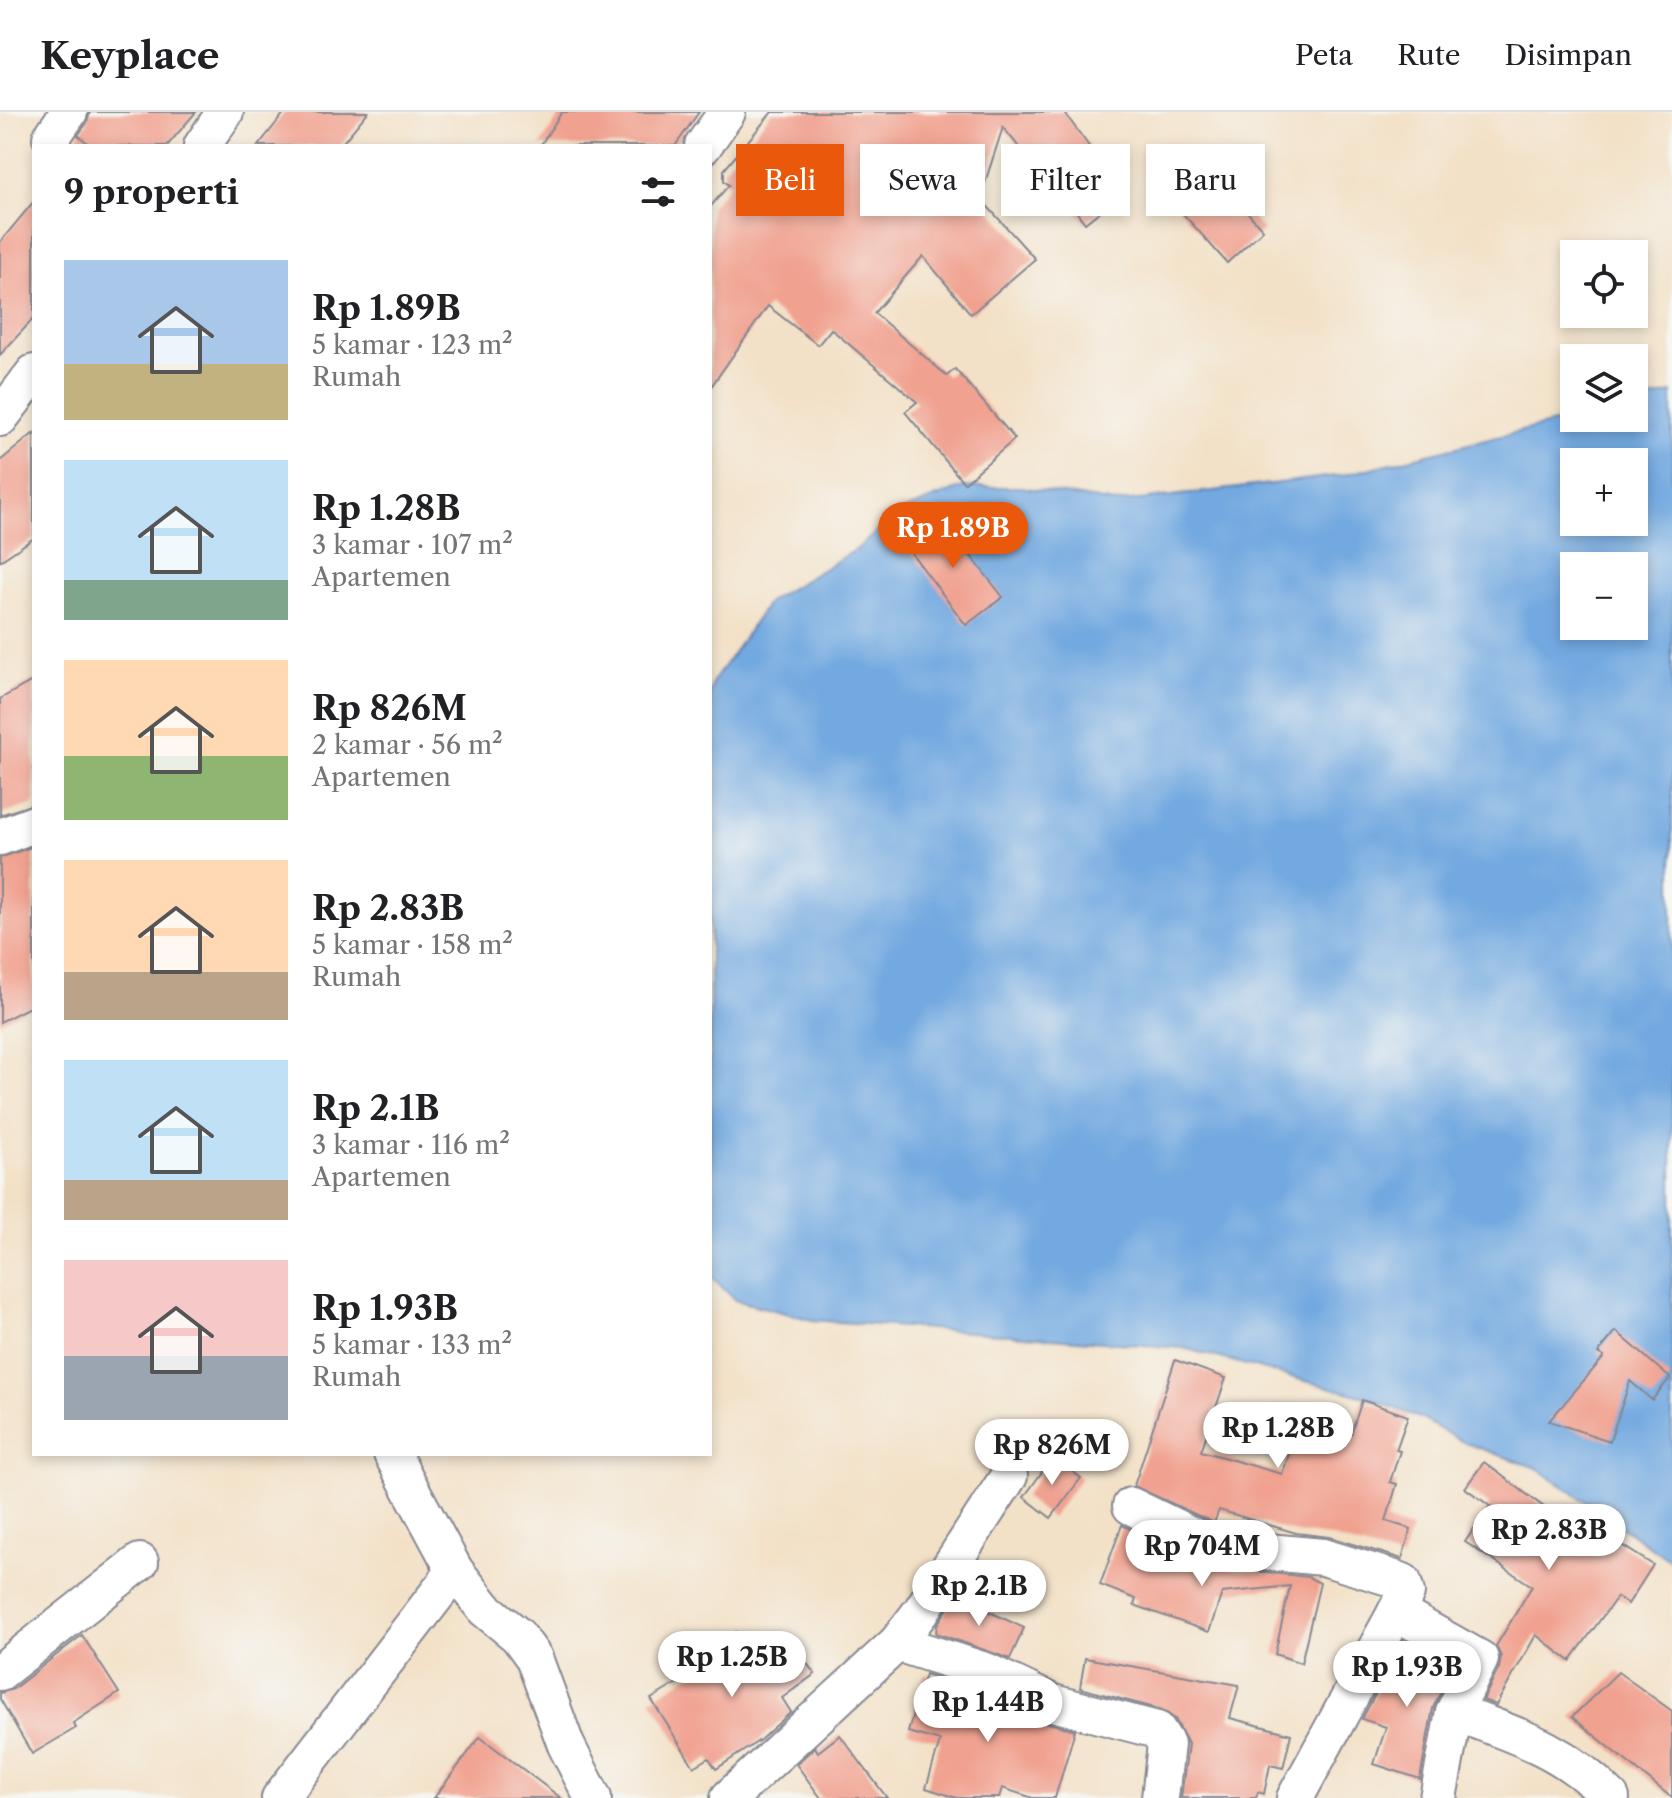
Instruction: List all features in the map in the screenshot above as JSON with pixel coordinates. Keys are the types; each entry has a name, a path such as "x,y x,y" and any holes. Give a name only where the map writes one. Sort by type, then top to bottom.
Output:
{"street":[{"path":"203,144 225,112"},
{"path":"704,144 727,112"},
{"path":"0,418 32,376"},
{"path":"0,837 32,825"},
{"path":"393,1456 455,1571 485,1609 518,1636 534,1658 566,1745 593,1798"},
{"path":"729,1798 897,1643 1009,1476"},
{"path":"1131,1506 1215,1547 1323,1557 1403,1582 1406,1593 1295,1798"},
{"path":"0,1672 140,1562"},
{"path":"280,1798 455,1571"},
{"path":"1396,1612 1480,1659 1454,1712 1438,1798"},
{"path":"897,1643 988,1672 1053,1703 1157,1730 1166,1744 1160,1798"},
{"path":"1454,1712 1541,1745 1587,1773 1611,1798"}],"water":[{"path":"1672,393 1672,1562 1537,1468 1465,1443 1420,1418 1369,1398 1183,1348 812,1320 735,1300 712,1277 712,686 769,601 857,549 899,512 963,487 1021,487 1115,503 1343,475 1560,421 1560,432 1648,432 1648,399"}],"building":[{"path":"90,112 196,112 169,144 89,144 78,135 87,123"},
{"path":"285,112 368,112 342,144 260,144"},
{"path":"562,112 699,112 676,144 541,144"},
{"path":"772,112 1064,112 1087,144 1016,144 1003,127 985,183 985,144 860,144 860,216 985,216 985,204 1035,259 971,314 923,256 874,313 947,376 955,369 1015,439 964,483 905,412 917,402 831,329 818,345 768,306 712,385 712,205 729,185 724,181 724,170 736,156 736,216 844,216 844,144 746,144"},
{"path":"32,203 32,320 0,355 0,242"},
{"path":"1080,216 1094,216 1085,223"},
{"path":"1185,216 1251,216 1263,230 1227,263"},
{"path":"32,435 32,539 0,561 0,461"},
{"path":"938,514 1003,597 966,625 903,542"},
{"path":"32,681 32,805 0,815 0,699"},
{"path":"32,847 32,1006 0,1022 0,858"},
{"path":"1616,1331 1670,1378 1652,1400 1630,1381 1610,1441 1549,1421 1604,1357 1598,1353"},
{"path":"1175,1360 1226,1378 1201,1451 1282,1474 1301,1420 1351,1434 1362,1400 1408,1416 1396,1450 1400,1451 1390,1482 1397,1484 1386,1521 1411,1529 1402,1559 1219,1510 1214,1523 1134,1486"},
{"path":"1053,1457 1081,1478 1051,1518 1024,1497"},
{"path":"1484,1462 1569,1526 1571,1523 1582,1528 1577,1543 1583,1536 1586,1539 1593,1527 1653,1565 1628,1604 1617,1597 1570,1661 1536,1635 1496,1705 1483,1700 1499,1668 1501,1657 1496,1646 1532,1586 1465,1542 1490,1506 1465,1488"},
{"path":"1122,1525 1206,1566 1308,1577 1320,1583 1301,1663 1275,1654 1290,1586 1222,1593 1209,1632 1134,1605 1136,1599 1100,1585"},
{"path":"956,1596 1024,1628 1010,1659 936,1633 937,1625"},
{"path":"736,1632 755,1659 785,1635 815,1674 782,1698 791,1712 760,1740 716,1769 709,1758 694,1767 651,1699 697,1671 691,1663"},
{"path":"82,1635 119,1693 73,1723 76,1728 32,1754 0,1699 0,1693 13,1689"},
{"path":"1404,1641 1452,1668 1433,1708 1420,1779 1374,1764 1386,1727 1362,1719"},
{"path":"1085,1658 1239,1685 1230,1718 1291,1734 1283,1768 1270,1765 1264,1794 1258,1792 1256,1798 1181,1798 1188,1744 1175,1719 1162,1710 1080,1688"},
{"path":"1618,1672 1672,1711 1672,1798 1572,1717"},
{"path":"925,1674 980,1692 1044,1722 1075,1730 1055,1798 1033,1798 1002,1788 999,1798 957,1798 926,1788 940,1741 908,1732"},
{"path":"840,1735 887,1798 821,1798 796,1764 815,1747 818,1752"},
{"path":"480,1737 561,1798 434,1798"}]}
